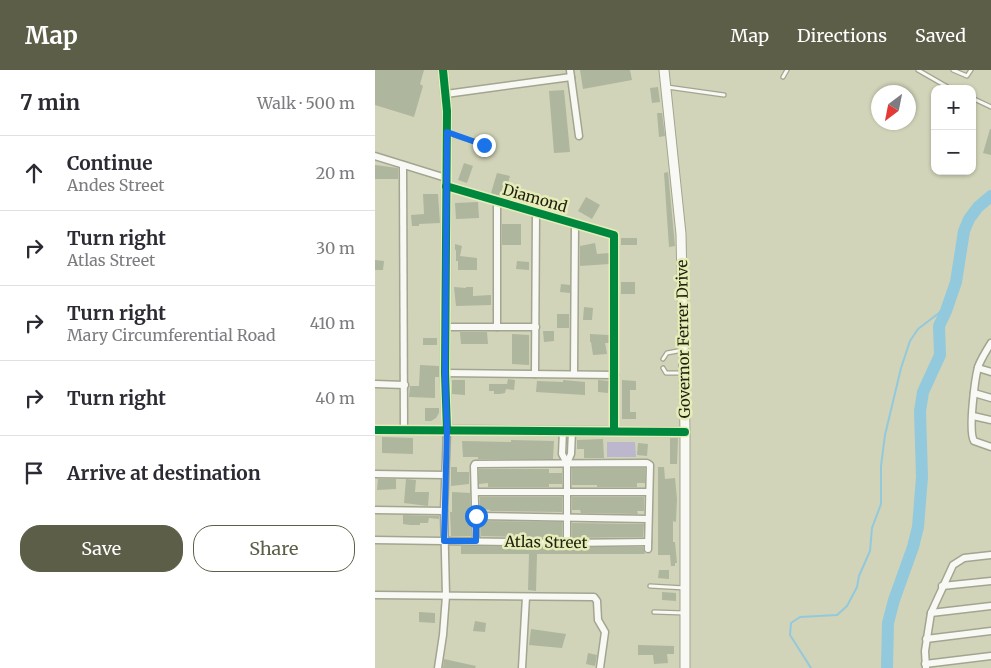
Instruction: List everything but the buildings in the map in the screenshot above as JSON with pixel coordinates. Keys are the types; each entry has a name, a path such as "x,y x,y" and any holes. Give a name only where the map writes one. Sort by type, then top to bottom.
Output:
{"main road":[{"path":"443,70 447,132 445,373 447,430 685,432"},
{"name":"Governor Ferrer Drive","path":"664,70 681,234 685,432 685,668"}],"street":[{"path":"446,94 570,74 579,136"},
{"name":"Diamond","path":"375,156 497,201 612,234 615,237 615,375"},
{"path":"403,165 404,430"},
{"path":"497,201 497,327"},
{"path":"535,374 536,212"},
{"path":"573,374 575,224"},
{"path":"446,327 536,327"},
{"path":"990,345 978,368 974,393 972,438 977,443 991,447"},
{"path":"978,368 991,372"},
{"path":"445,373 615,375 614,431"},
{"path":"375,384 405,385"},
{"path":"974,393 991,398"},
{"path":"973,416 991,420"},
{"path":"375,430 447,430 444,541 445,596 443,635 438,668"},
{"path":"567,431 571,454 567,463 567,543"},
{"path":"476,516 648,519 650,465 647,463 476,464 474,466 476,541"},
{"path":"375,474 445,474"},
{"path":"475,492 648,492"},
{"path":"375,510 445,510"},
{"name":"Atlas Street","path":"375,540 648,545 648,519"},
{"path":"991,555 964,558 956,562 942,586 931,612 926,639 925,666 991,656"},
{"path":"942,586 991,581"},
{"path":"375,596 595,597 598,620 605,632 600,668"},
{"path":"522,668 526,597"},
{"path":"931,612 991,606"},
{"path":"926,639 991,631"}],"lane":[{"path":"783,78 787,70"},
{"path":"918,70 944,85"},
{"path":"953,70 967,76 971,70"},
{"path":"666,87 724,95"},
{"path":"976,100 991,107"},
{"path":"447,132 484,145"},
{"path":"663,359 667,353 683,350"},
{"path":"663,368 669,374 684,373"},
{"path":"651,586 685,588"},
{"path":"654,612 686,613"}],"shaded area":[{"path":"607,442 635,442 636,457 607,457"}],"waterway":[{"path":"887,668 888,623 918,527 922,477 920,411 923,392 940,355 939,326 956,282 964,231 969,219 978,207 991,196"},
{"path":"811,668 790,635 791,623 800,617 837,615 847,606 857,587 859,576 870,551 872,528 881,504 881,466 885,435 901,368 910,341 918,329 939,313 950,300"}],"cycle path":[{"path":"443,70 447,111 445,373 447,430"},
{"path":"446,186 614,235 614,431"},
{"path":"375,430 685,432"}],"route":[{"path":"476,516 476,541 444,541 447,430 445,373 447,132 484,145"}]}
